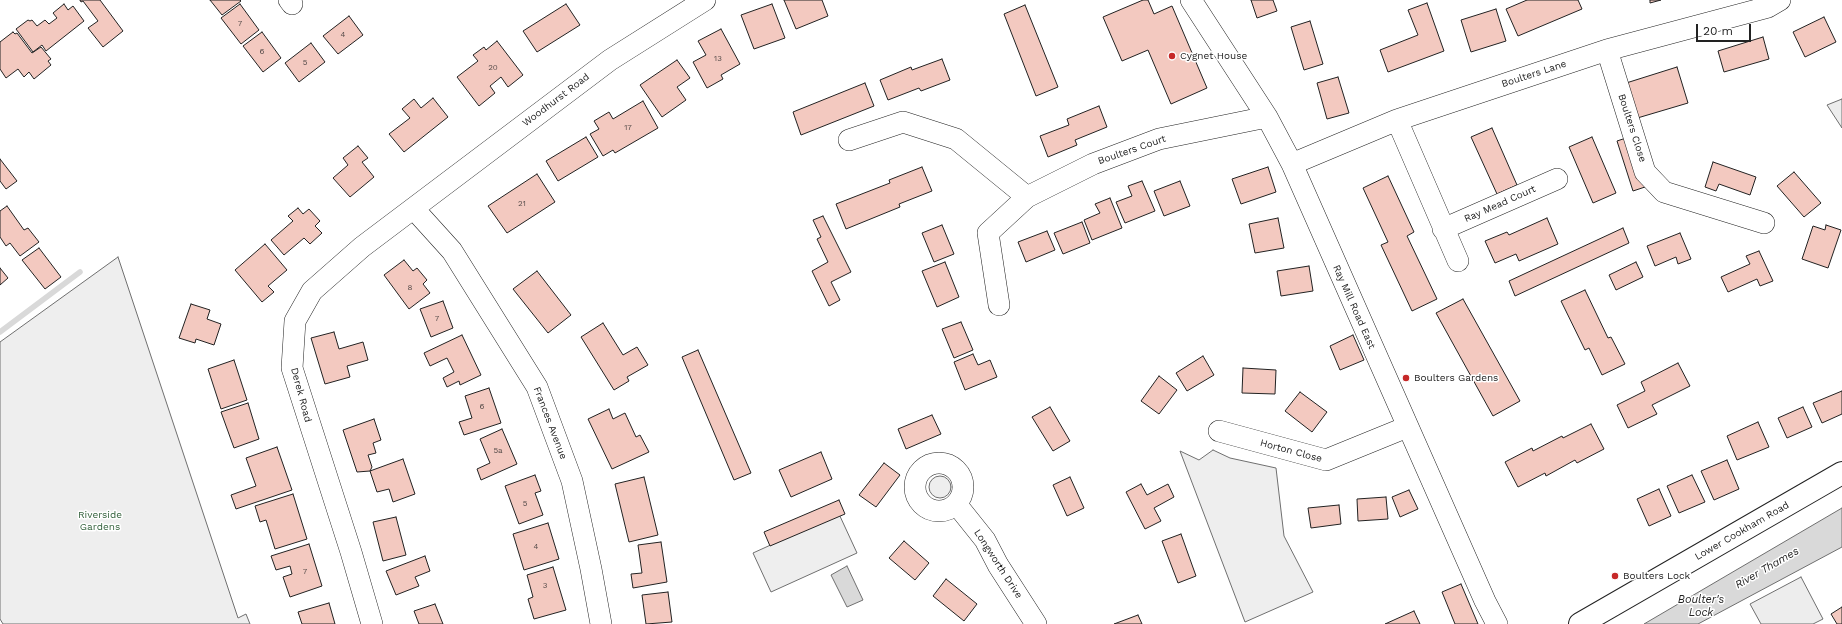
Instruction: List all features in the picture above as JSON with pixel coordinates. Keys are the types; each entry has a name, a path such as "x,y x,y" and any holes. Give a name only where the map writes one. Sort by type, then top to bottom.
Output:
{"main road":[{"name":"Lower Cookham Road","path":"1580,624 1842,473"}],"street":[{"name":"Woodhurst Road","path":"414,209 503,139 610,60 705,0"},
{"name":"Ray Mill Road East","path":"1191,0 1267,117 1292,164 1407,427 1485,602 1497,624"},
{"name":"Boulters Lane","path":"1292,164 1397,120 1607,50 1768,7 1780,0"},
{"name":"Boulters Close","path":"1607,50 1646,172 1664,192 1764,223"},
{"name":"Boulters Court","path":"999,305 988,234 1027,197 1093,164 1159,139 1267,117"},
{"path":"1397,120 1458,261"},
{"path":"849,140 904,122 956,139 1027,197"},
{"name":"Ray Mead Court","path":"1443,229 1557,179"},
{"name":"Derek Road","path":"372,624 351,552 292,368 295,321 312,291 362,247 414,209"},
{"name":"Frances Avenue","path":"414,209 452,251 537,387 572,481 601,624"},
{"name":"Horton Close","path":"1218,431 1326,460 1407,427"},
{"name":"Longworth Drive","path":"957,505 985,540 998,565 1036,624"}],"green space":[{"name":"Riverside Gardens","path":"118,257 238,618 246,614 250,624 3,624 0,619 0,342"},
{"path":"1213,450 1230,458 1276,468 1284,536 1313,592 1245,622 1180,451 1199,460"},
{"path":"940,476 944,477 950,483 950,491 944,497 940,498 936,497 930,491 929,487 930,483 936,477"},
{"path":"839,514 857,553 771,592 753,553"}],"shaded area":[{"path":"1842,99 1842,128 1827,105"},
{"path":"1801,577 1823,619 1813,624 1761,624 1750,604"}],"water":[{"path":"1842,508 1842,547 1698,624 1644,624"},
{"path":"847,566 863,600 847,607 831,575"}],"building":[{"path":"80,0 100,0 123,31 103,47 88,28 98,21 83,1 81,2"},
{"path":"210,0 240,0 241,1 222,15"},
{"path":"784,0 822,0 828,16 796,29"},
{"name":"Cygnet House","path":"1143,0 1148,0 1154,14 1172,6 1207,88 1171,104 1148,50 1122,61 1103,17"},
{"path":"1251,0 1273,0 1277,11 1257,18"},
{"path":"1527,0 1578,0 1582,9 1518,36 1506,9"},
{"path":"1650,0 1661,0 1650,3"},
{"path":"1427,3 1444,51 1388,72 1380,50 1418,35 1408,10"},
{"path":"64,4 68,10 73,6 84,21 46,51 42,45 33,52 16,29 28,20 32,20 37,26 45,20 49,24 57,18 53,13"},
{"path":"240,4 259,30 241,44 221,18"},
{"path":"566,4 580,25 537,52 523,31"},
{"path":"772,4 785,38 754,49 741,15"},
{"path":"1025,5 1058,87 1036,96 1004,14"},
{"path":"1496,9 1506,41 1471,52 1461,20"},
{"path":"349,16 363,35 338,54 323,36"},
{"path":"1824,17 1836,42 1805,57 1793,32"},
{"path":"1310,21 1323,64 1304,70 1291,27"},
{"path":"721,29 740,64 721,75 723,79 707,88 693,62 706,55 698,41"},
{"path":"13,32 15,34 17,33 32,53 41,47 51,59 48,61 51,65 34,79 29,72 24,77 18,69 6,78 0,69 0,42"},
{"path":"262,32 281,58 263,72 243,46"},
{"path":"1763,37 1769,59 1724,72 1718,51"},
{"path":"497,41 523,75 508,87 501,77 490,86 495,93 479,106 457,77 478,61 473,55 484,47 486,50"},
{"path":"311,43 325,62 299,82 285,63"},
{"path":"942,59 950,80 921,91 919,88 888,100 880,80 911,67 912,70"},
{"path":"677,60 690,78 677,87 686,100 662,117 640,85"},
{"path":"1677,67 1688,103 1634,119 1623,84"},
{"path":"1338,77 1349,113 1327,119 1317,83"},
{"path":"865,83 874,106 801,135 793,112"},
{"path":"433,98 448,117 404,152 389,134 410,118 402,109 414,99 421,108"},
{"path":"643,101 658,128 615,153 613,150 603,156 590,134 599,129 594,121 609,112 613,119"},
{"path":"1099,106 1107,127 1075,140 1077,145 1048,157 1040,136 1069,125 1067,119"},
{"path":"1492,128 1517,185 1497,194 1471,137"},
{"path":"586,137 598,157 558,181 546,161"},
{"path":"1592,137 1616,193 1593,203 1569,147"},
{"path":"1629,137 1645,187 1633,191 1617,141"},
{"path":"358,146 368,158 362,162 374,177 350,197 333,178 348,165 343,158"},
{"path":"0,159 17,181 6,189 0,181"},
{"path":"1713,162 1756,177 1750,195 1719,184 1716,191 1705,187"},
{"path":"922,167 932,191 899,204 900,207 846,229 836,204 890,183 889,180"},
{"path":"1268,167 1276,192 1241,204 1232,179"},
{"path":"1794,172 1821,203 1804,217 1777,186"},
{"path":"537,174 555,202 507,233 488,206"},
{"path":"1388,176 1414,232 1407,236 1437,299 1412,311 1381,245 1388,242 1363,188"},
{"path":"1142,181 1155,211 1125,223 1116,202 1132,196 1128,186"},
{"path":"1180,181 1190,206 1164,216 1154,191"},
{"path":"1110,198 1122,228 1092,240 1084,220 1100,213 1095,204"},
{"path":"7,206 24,230 28,228 39,242 20,256 10,243 6,246 0,237 0,211"},
{"path":"298,208 303,214 309,209 320,221 315,226 322,233 310,244 304,238 284,255 271,240 293,221 288,216"},
{"path":"823,216 851,272 831,282 840,300 829,306 812,271 828,262 817,239 821,237 813,220"},
{"path":"1278,218 1284,248 1255,253 1249,224"},
{"path":"1547,218 1558,244 1519,261 1516,254 1495,263 1485,241 1507,232 1509,235"},
{"path":"1082,222 1090,243 1063,254 1054,233"},
{"path":"942,225 954,254 934,262 922,233"},
{"path":"1826,225 1841,230 1828,268 1802,259 1813,226 1825,230"},
{"path":"1623,228 1629,243 1515,296 1509,281"},
{"path":"1047,231 1055,250 1026,262 1018,242"},
{"path":"1680,233 1691,259 1678,264 1676,257 1655,266 1647,246"},
{"path":"265,244 287,270 268,286 274,292 262,302 235,270"},
{"path":"39,248 61,277 45,289 22,260"},
{"path":"1759,251 1773,281 1760,286 1757,279 1728,292 1721,277 1750,264 1746,256"},
{"path":"404,260 413,271 417,268 427,280 423,284 430,293 409,309 384,275"},
{"path":"945,262 959,297 937,307 922,271"},
{"path":"1636,262 1643,277 1616,290 1609,275"},
{"path":"1309,266 1313,291 1281,296 1277,271"},
{"path":"0,268 8,278 0,285"},
{"path":"537,271 571,315 548,333 513,289"},
{"path":"1585,290 1608,338 1611,337 1625,364 1602,375 1589,348 1585,350 1561,301"},
{"path":"1463,299 1520,401 1493,416 1436,313"},
{"path":"443,301 453,328 431,337 420,309"},
{"path":"191,304 210,310 207,319 221,324 214,345 196,339 195,343 179,338"},
{"path":"961,322 973,350 954,358 942,329"},
{"path":"603,323 623,355 637,347 648,365 627,377 629,381 614,390 581,337"},
{"path":"334,332 339,349 363,342 368,360 347,366 350,377 325,384 311,338"},
{"path":"462,335 481,375 460,385 459,381 447,387 443,378 454,372 447,358 430,366 424,353"},
{"path":"1353,335 1364,360 1340,370 1330,346"},
{"path":"698,350 751,473 734,480 682,357"},
{"path":"973,354 978,365 990,360 997,377 965,390 954,362"},
{"path":"1203,356 1214,375 1187,391 1176,373"},
{"path":"234,360 247,400 221,409 208,369"},
{"path":"1678,363 1690,386 1652,405 1657,414 1628,428 1617,405 1645,391 1641,382"},
{"path":"1243,368 1276,370 1275,394 1242,393"},
{"path":"1159,376 1177,390 1159,414 1141,401"},
{"path":"489,388 501,423 464,435 459,422 472,418 465,396"},
{"path":"1842,391 1842,414 1822,423 1813,403"},
{"path":"1300,392 1327,412 1312,432 1285,411"},
{"path":"248,403 259,439 234,448 221,412"},
{"path":"1050,407 1070,441 1053,451 1032,417"},
{"path":"1803,407 1812,427 1787,438 1778,418"},
{"path":"609,409 613,419 625,413 636,437 640,435 649,452 612,469 588,419"},
{"path":"932,415 941,434 906,449 898,429"},
{"path":"374,419 381,440 373,443 376,453 368,455 372,467 370,471 357,472 343,430"},
{"path":"1758,422 1769,447 1737,460 1727,436"},
{"path":"1591,424 1604,449 1577,463 1575,460 1546,476 1545,473 1518,487 1505,462 1532,448 1533,451 1562,436 1563,438"},
{"path":"502,429 517,464 481,480 477,469 490,463 480,439"},
{"path":"277,447 292,490 236,509 231,495 256,486 246,458"},
{"path":"821,452 832,479 791,497 779,470"},
{"path":"403,459 415,494 393,502 389,489 377,492 370,471"},
{"path":"1727,460 1739,489 1714,500 1701,471"},
{"path":"884,463 900,475 876,507 859,495"},
{"path":"535,475 541,491 535,493 543,515 519,524 505,486"},
{"path":"1692,475 1705,502 1679,513 1667,486"},
{"path":"644,477 658,535 629,542 615,484"},
{"path":"1070,477 1084,508 1067,516 1053,485"},
{"path":"1141,484 1147,495 1168,484 1174,497 1154,508 1161,521 1145,529 1126,492"},
{"path":"1659,489 1671,516 1649,526 1637,499"},
{"path":"1409,490 1418,509 1400,517 1392,497"},
{"path":"293,494 307,539 275,549 266,520 260,522 255,506"},
{"path":"1386,497 1388,519 1358,521 1357,499"},
{"path":"839,500 845,514 770,546 764,532"},
{"path":"1339,505 1341,524 1311,528 1308,508"},
{"path":"396,517 406,555 383,561 373,522"},
{"path":"548,523 559,559 524,570 513,534"},
{"path":"1181,534 1196,576 1178,583 1162,541"},
{"path":"904,541 929,563 915,580 889,558"},
{"path":"661,542 667,582 633,588 631,574 642,573 638,545"},
{"path":"309,544 322,586 290,597 283,577 292,574 290,566 276,570 271,556"},
{"path":"425,556 430,571 415,577 419,586 396,595 386,571"},
{"path":"553,567 566,610 534,619 528,599 533,597 527,575"},
{"path":"946,579 977,604 964,621 933,596"},
{"path":"1461,584 1478,624 1455,624 1442,592"},
{"path":"668,592 672,622 646,624 642,595"},
{"path":"329,603 335,624 302,624 298,612"},
{"path":"435,604 443,624 419,624 414,611"},
{"path":"1842,607 1842,624 1837,624 1831,614"},
{"path":"1414,611 1420,624 1385,624"},
{"path":"1138,615 1142,624 1114,624"}],"waterway":[{"path":"0,332 80,272"}],"place":[{"name":"Cygnet House","path":"1172,56"},
{"name":"Boulters Gardens","path":"1406,378"},
{"name":"Boulters Lock","path":"1615,576"}],"water label":[{"name":"River Thames","path":"1767,568"},
{"name":"Boulter's Lock","path":"1701,606"}]}
